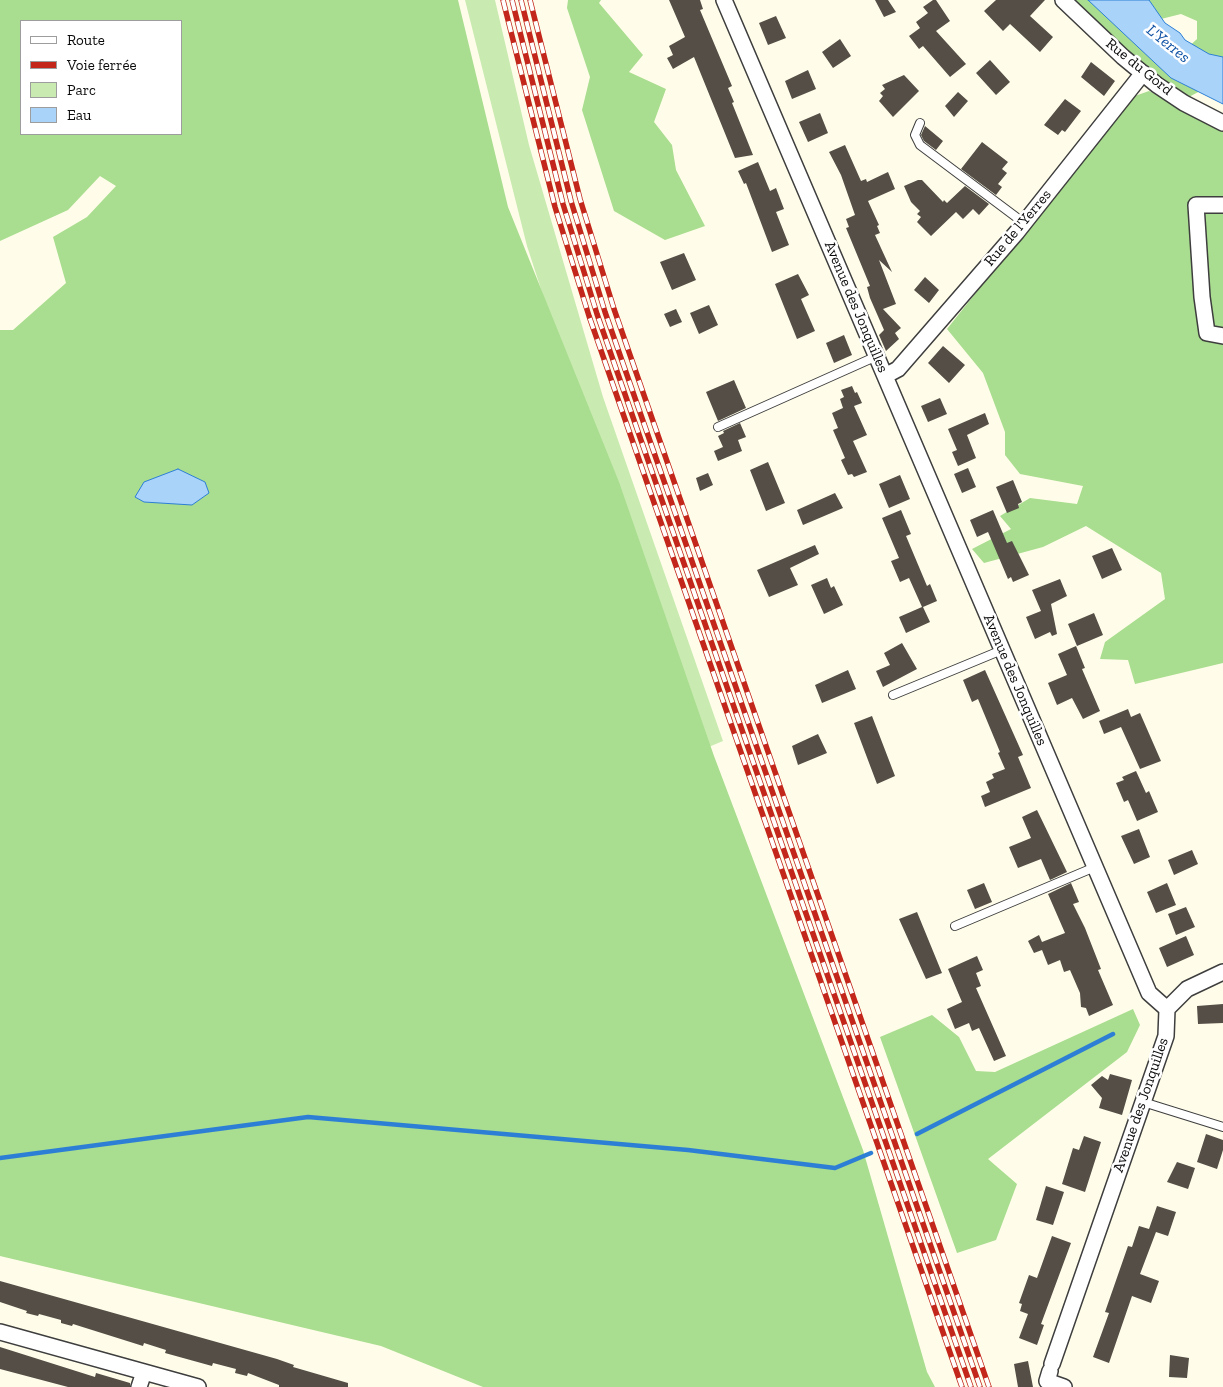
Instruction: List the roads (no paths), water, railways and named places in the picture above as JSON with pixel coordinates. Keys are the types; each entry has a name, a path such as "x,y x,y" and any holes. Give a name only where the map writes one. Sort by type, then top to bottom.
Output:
{"street":[{"name":"Avenue des Jonquilles","path":"724,0 1149,993 1167,1009 1166,1036 1048,1376"},
{"name":"Rue du Gord","path":"1063,0 1143,73 1184,103 1223,123"},
{"name":"Rue de l'Yerres","path":"886,376 898,369 1024,223 1143,73"},
{"path":"1223,205 1196,204 1202,297 1207,333 1223,336"},
{"path":"1167,1009 1187,990 1223,972"},
{"path":"0,1332 141,1380 198,1387"},
{"path":"1048,1376 1064,1387"}],"lane":[{"path":"920,123 915,135 920,145 1024,223"},
{"path":"718,427 877,356"},
{"path":"893,695 1002,650"},
{"path":"954,926 1095,867"},
{"path":"1143,1102 1223,1127"}],"water":[{"name":"L'Yerres","path":"1088,0 1149,0 1165,23 1180,33 1185,40 1209,54 1223,57 1223,104 1171,78"},
{"path":"178,469 205,482 209,493 192,505 144,502 135,497 144,482"}],"waterway":[{"path":"917,1134 1113,1034"},
{"path":"0,1158 308,1117 688,1150 835,1168 871,1153"}],"railway":[{"path":"503,0 555,207 589,316 962,1387"},
{"path":"512,0 563,204 597,314 971,1387"},
{"path":"521,0 571,201 605,312 980,1387"},
{"path":"530,0 580,199 614,309 989,1387"}]}
